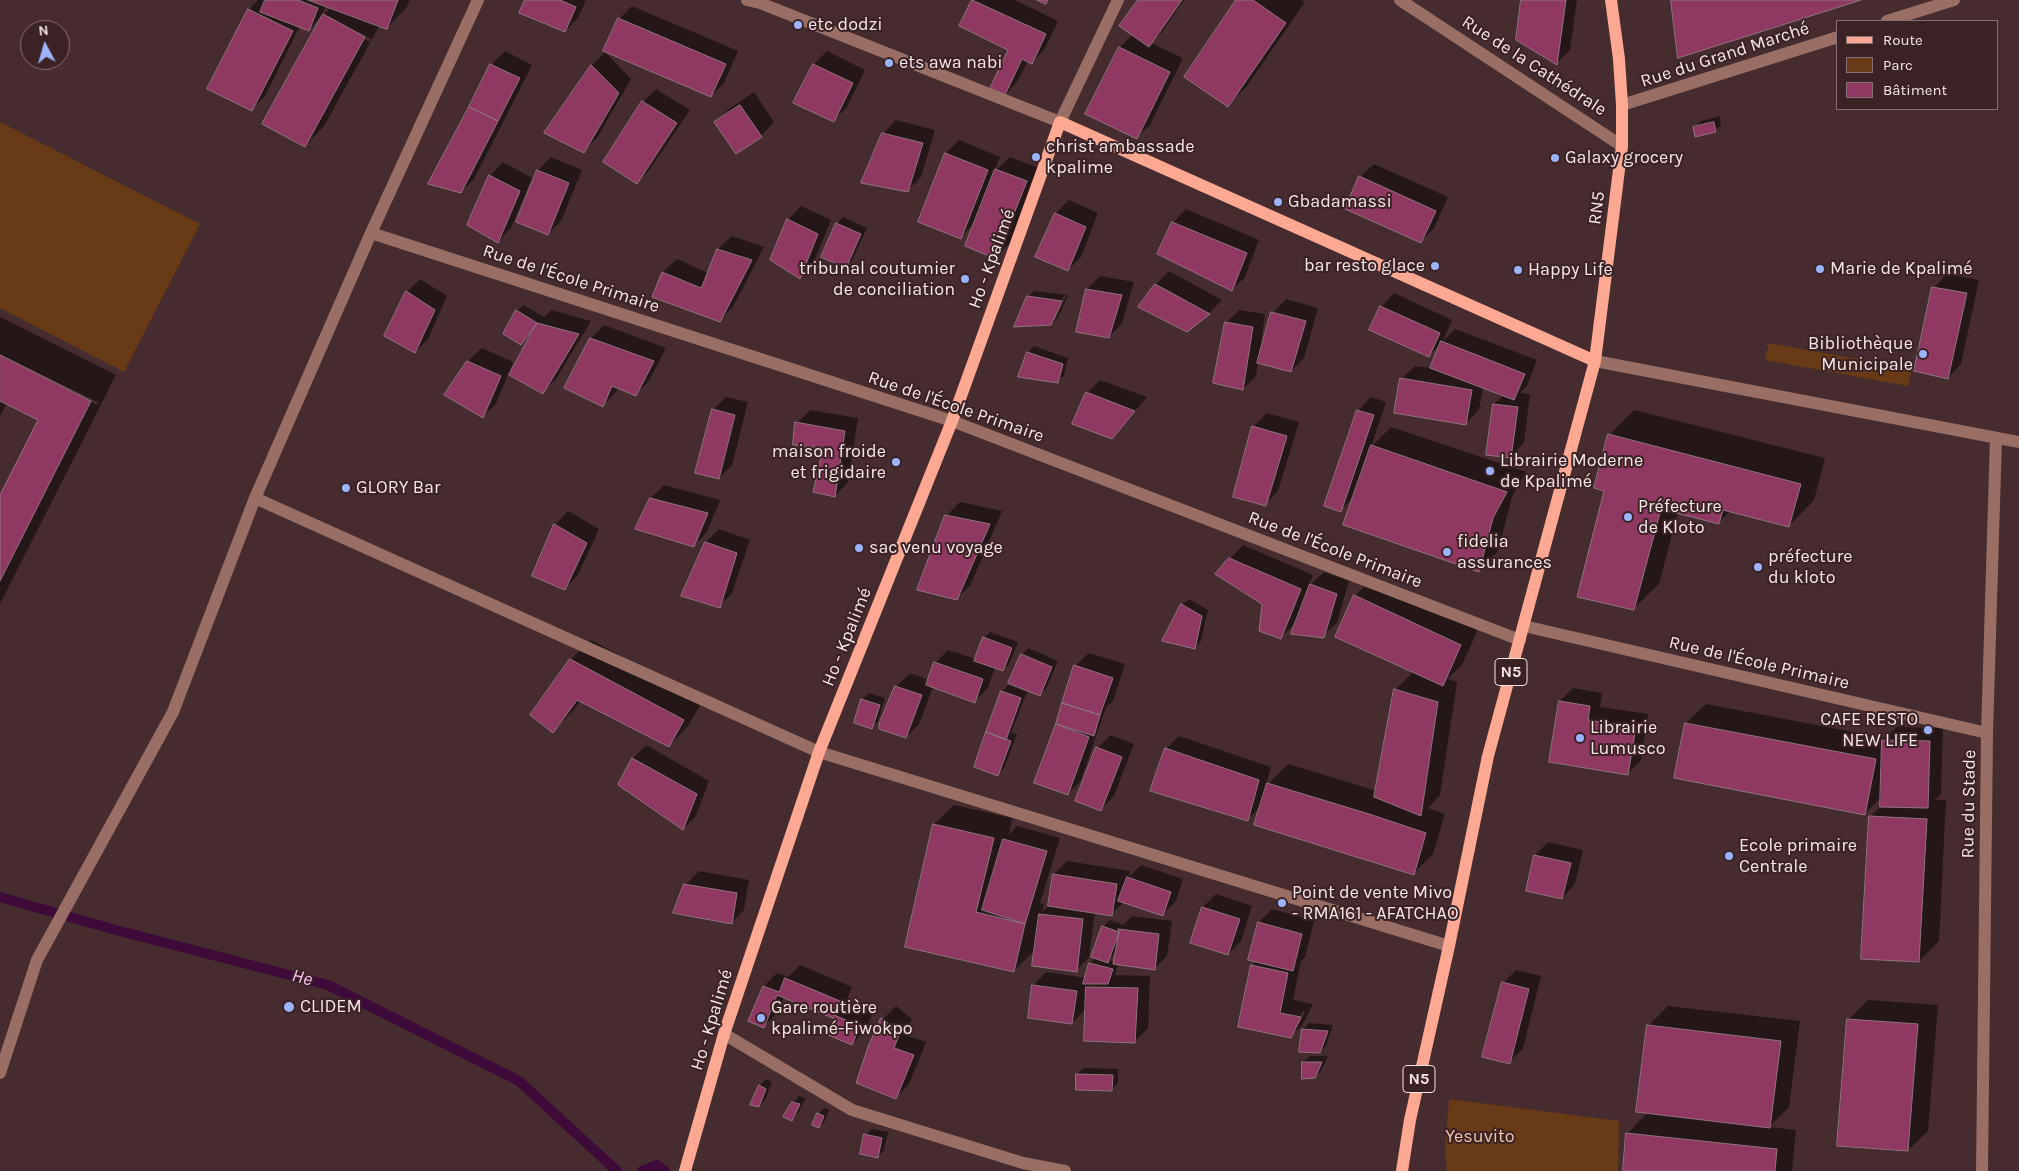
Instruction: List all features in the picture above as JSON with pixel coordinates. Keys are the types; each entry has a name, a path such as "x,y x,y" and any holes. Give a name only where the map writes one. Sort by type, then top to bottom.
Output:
{"main road":[{"name":"RN5","path":"1595,361 1622,146 1619,59 1611,0"},
{"path":"1060,122 1595,361"},
{"name":"Ho - Kpalimé","path":"685,1171 724,1034 819,752 952,422 1060,122"},
{"name":"N5","path":"1402,1171 1410,1120 1449,946 1488,756 1595,361"}],"street":[{"path":"0,1073 37,960 173,712 255,498 371,233 478,0"},
{"path":"747,0 761,2 1060,122 1118,0"},
{"name":"Rue de la Cathédrale","path":"1400,0 1622,146"},
{"path":"1891,20 1954,0"},
{"name":"Rue du Grand Marché","path":"1622,105 1836,38"},
{"name":"Rue de l'École Primaire","path":"371,233 952,422 1520,640"},
{"path":"1595,361 2019,442"},
{"name":"Rue du Stade","path":"1982,1171 1987,733 1996,438"},
{"path":"255,498 819,752 1449,946"},
{"name":"Rue de l'École Primaire","path":"1524,626 1987,733"},
{"path":"724,1034 852,1110 1023,1163 1065,1171"}],"green space":[{"path":"0,122 200,224 124,372 0,308"},
{"path":"1769,343 1862,360 1913,363 1908,386 1765,360"},
{"name":"Yesuvito","path":"1449,1099 1619,1121 1618,1171 1447,1171 1445,1148"}],"building":[{"path":"265,0 298,0 318,8 309,31 260,12"},
{"path":"308,0 398,0 387,29"},
{"path":"525,0 560,0 576,7 565,32 519,13"},
{"path":"972,0 1046,34 1032,64 1022,59 1004,97 989,90 1008,50 959,26"},
{"path":"1037,0 1048,0 1046,4"},
{"path":"1138,0 1182,0 1149,47 1119,26"},
{"path":"1236,0 1253,0 1286,23 1228,107 1184,77"},
{"path":"1521,0 1566,0 1557,65 1516,40"},
{"path":"1671,0 1861,0 1678,58"},
{"path":"248,9 293,31 252,111 207,89"},
{"path":"323,14 365,37 305,147 262,124"},
{"path":"618,18 726,64 711,97 603,51"},
{"path":"1119,47 1170,72 1137,139 1085,114"},
{"path":"490,64 520,78 498,121 469,107"},
{"path":"813,64 853,83 834,122 793,103"},
{"path":"591,65 619,93 584,153 544,133"},
{"path":"642,101 677,123 637,184 603,162"},
{"path":"740,105 762,137 736,154 714,122"},
{"path":"469,107 498,121 461,193 428,184"},
{"path":"1714,122 1716,132 1695,137 1693,127"},
{"path":"882,133 923,143 908,192 861,183"},
{"path":"945,153 988,170 961,239 918,222"},
{"path":"995,169 1027,181 996,259 965,246"},
{"path":"537,170 569,183 548,235 516,222"},
{"path":"489,175 520,191 498,243 467,225"},
{"path":"1359,176 1436,211 1421,243 1345,209"},
{"path":"1055,213 1086,227 1068,271 1035,257"},
{"path":"787,219 818,234 800,279 770,260"},
{"path":"1172,222 1247,253 1232,291 1157,254"},
{"path":"836,223 861,234 846,268 821,257"},
{"path":"717,249 752,260 720,322 652,297 662,272 701,288"},
{"path":"1155,284 1210,314 1187,332 1138,307"},
{"path":"1932,287 1967,293 1948,379 1914,371"},
{"path":"1086,289 1122,295 1109,338 1076,332"},
{"path":"406,291 435,310 415,353 384,336"},
{"path":"1027,296 1062,301 1051,325 1014,327"},
{"path":"1380,306 1440,333 1429,357 1369,330"},
{"path":"516,310 537,323 521,345 503,334"},
{"path":"1271,312 1306,321 1291,372 1257,363"},
{"path":"1225,322 1253,327 1243,390 1213,383"},
{"path":"537,323 579,334 543,394 509,375"},
{"path":"590,338 654,361 636,396 612,386 603,407 564,388"},
{"path":"1441,341 1525,374 1514,400 1430,368"},
{"path":"1027,352 1063,364 1058,383 1018,377"},
{"path":"0,355 91,401 0,581 0,495 38,420 0,401"},
{"path":"467,361 501,376 483,418 444,395"},
{"path":"1400,378 1472,390 1466,425 1394,413"},
{"path":"1086,392 1135,411 1112,439 1072,424"},
{"path":"1493,404 1518,407 1511,458 1486,455"},
{"path":"712,409 735,415 719,479 695,473"},
{"path":"1357,410 1374,415 1341,512 1324,506"},
{"path":"795,422 845,431 835,497 813,492 823,448 793,445"},
{"path":"1252,426 1287,436 1266,506 1233,497"},
{"name":"Préfecture de Kloto","path":"1608,434 1801,484 1789,527 1723,510 1719,524 1661,509 1634,610 1577,597 1604,491 1594,488"},
{"path":"1371,445 1507,492 1493,518 1479,572 1343,525"},
{"path":"650,498 708,513 694,547 635,529"},
{"path":"945,515 990,524 957,600 917,590"},
{"path":"554,524 587,543 565,590 532,576"},
{"path":"705,542 737,553 720,608 681,596"},
{"path":"1229,558 1301,589 1281,639 1259,631 1262,604 1215,574"},
{"path":"1310,584 1337,594 1324,638 1291,634"},
{"path":"1354,595 1461,645 1443,686 1335,637"},
{"path":"1181,604 1202,616 1195,649 1162,641"},
{"path":"983,637 1012,648 1003,671 974,661"},
{"path":"1021,654 1052,667 1040,696 1008,683"},
{"path":"570,659 684,720 669,747 577,700 553,733 530,715"},
{"path":"934,662 983,679 975,703 926,685"},
{"path":"1074,665 1113,678 1100,715 1062,703"},
{"path":"895,686 922,695 906,738 879,729 879,724"},
{"path":"1394,689 1438,702 1421,816 1374,797"},
{"path":"1001,691 1021,698 1006,740 986,732"},
{"path":"861,699 880,705 872,729 854,723"},
{"path":"1559,701 1590,706 1588,720 1636,727 1628,775 1549,762"},
{"path":"1062,703 1100,715 1094,736 1056,724"},
{"path":"1685,723 1876,759 1865,815 1674,778"},
{"path":"1056,724 1089,737 1068,795 1034,783"},
{"path":"986,732 1011,741 998,776 974,767"},
{"path":"1882,740 1930,741 1928,808 1880,807"},
{"path":"1096,747 1122,757 1101,811 1075,801"},
{"path":"1165,748 1259,780 1248,821 1150,791"},
{"path":"632,758 697,794 683,830 618,785"},
{"path":"1267,783 1426,833 1414,875 1254,825"},
{"path":"1869,816 1927,819 1919,962 1861,959"},
{"path":"933,824 994,838 976,912 1025,924 1014,972 905,947"},
{"path":"1003,839 1047,851 1025,924 982,910"},
{"path":"1534,855 1571,863 1562,899 1526,891"},
{"path":"1053,874 1117,884 1112,916 1048,906"},
{"path":"1127,877 1171,892 1163,916 1118,901"},
{"path":"684,884 737,893 732,924 673,913"},
{"path":"1202,907 1240,919 1228,955 1190,943"},
{"path":"1039,914 1083,919 1077,972 1032,966"},
{"path":"1258,922 1302,934 1293,971 1248,960"},
{"path":"1102,926 1119,932 1108,963 1091,957"},
{"path":"1118,929 1159,934 1155,970 1113,964"},
{"path":"1089,963 1113,969 1108,984 1083,984"},
{"path":"1251,965 1288,973 1280,1013 1301,1017 1291,1038 1238,1027"},
{"path":"785,978 840,1001 834,1015 860,1026 852,1045 828,1035 835,1019 777,995 764,1028 748,1021 763,986 779,992"},
{"path":"1502,982 1529,989 1510,1064 1482,1057"},
{"path":"1032,985 1077,991 1072,1024 1028,1018"},
{"path":"1086,987 1138,988 1135,1043 1084,1041"},
{"path":"881,1018 900,1032 894,1048 914,1055 896,1099 856,1083 868,1047"},
{"path":"1847,1019 1918,1024 1908,1151 1837,1146"},
{"path":"1647,1025 1781,1041 1770,1128 1636,1112"},
{"path":"1302,1029 1328,1031 1320,1053 1299,1052"},
{"path":"1302,1062 1322,1062 1315,1078 1302,1079"},
{"path":"1076,1074 1113,1075 1112,1091 1076,1090"},
{"path":"759,1085 766,1089 759,1107 750,1105"},
{"path":"792,1102 800,1104 792,1121 783,1117"},
{"path":"817,1113 824,1116 819,1128 812,1125"},
{"path":"1626,1133 1777,1149 1775,1171 1623,1171"},
{"path":"864,1134 882,1138 878,1158 860,1154"}],"waterway":[{"name":"He","path":"0,897 116,930 328,985 519,1081 617,1171"},
{"name":"He","path":"642,1171 657,1165 665,1171"}],"place":[{"name":"etc dodzi","path":"798,25"},
{"name":"ets awa nabi","path":"889,63"},
{"name":"christ ambassade kpalime","path":"1036,157"},
{"name":"Galaxy grocery","path":"1555,158"},
{"name":"Gbadamassi","path":"1278,202"},
{"name":"bar resto glace","path":"1435,266"},
{"name":"Marie de Kpalimé","path":"1820,269"},
{"name":"Happy Life","path":"1518,270"},
{"name":"tribunal coutumier de conciliation","path":"965,279"},
{"name":"Bibliothèque Municipale","path":"1923,354"},
{"name":"maison froide et frigidaire","path":"896,462"},
{"name":"Librairie Moderne de Kpalimé","path":"1490,471"},
{"name":"GLORY Bar","path":"346,488"},
{"name":"Préfecture de Kloto","path":"1628,517"},
{"name":"sac venu voyage","path":"859,548"},
{"name":"fidelia assurances","path":"1447,552"},
{"name":"préfecture du kloto","path":"1758,567"},
{"name":"CAFE RESTO NEW LIFE","path":"1928,730"},
{"name":"Librairie Lumusco","path":"1580,738"},
{"name":"Ecole primaire Centrale","path":"1729,856"},
{"name":"Point de vente Mivo - RMA161 - AFATCHAO","path":"1282,903"},
{"name":"CLIDEM","path":"289,1007"},
{"name":"Gare routière kpalimé-Fiwokpo","path":"761,1018"}]}
